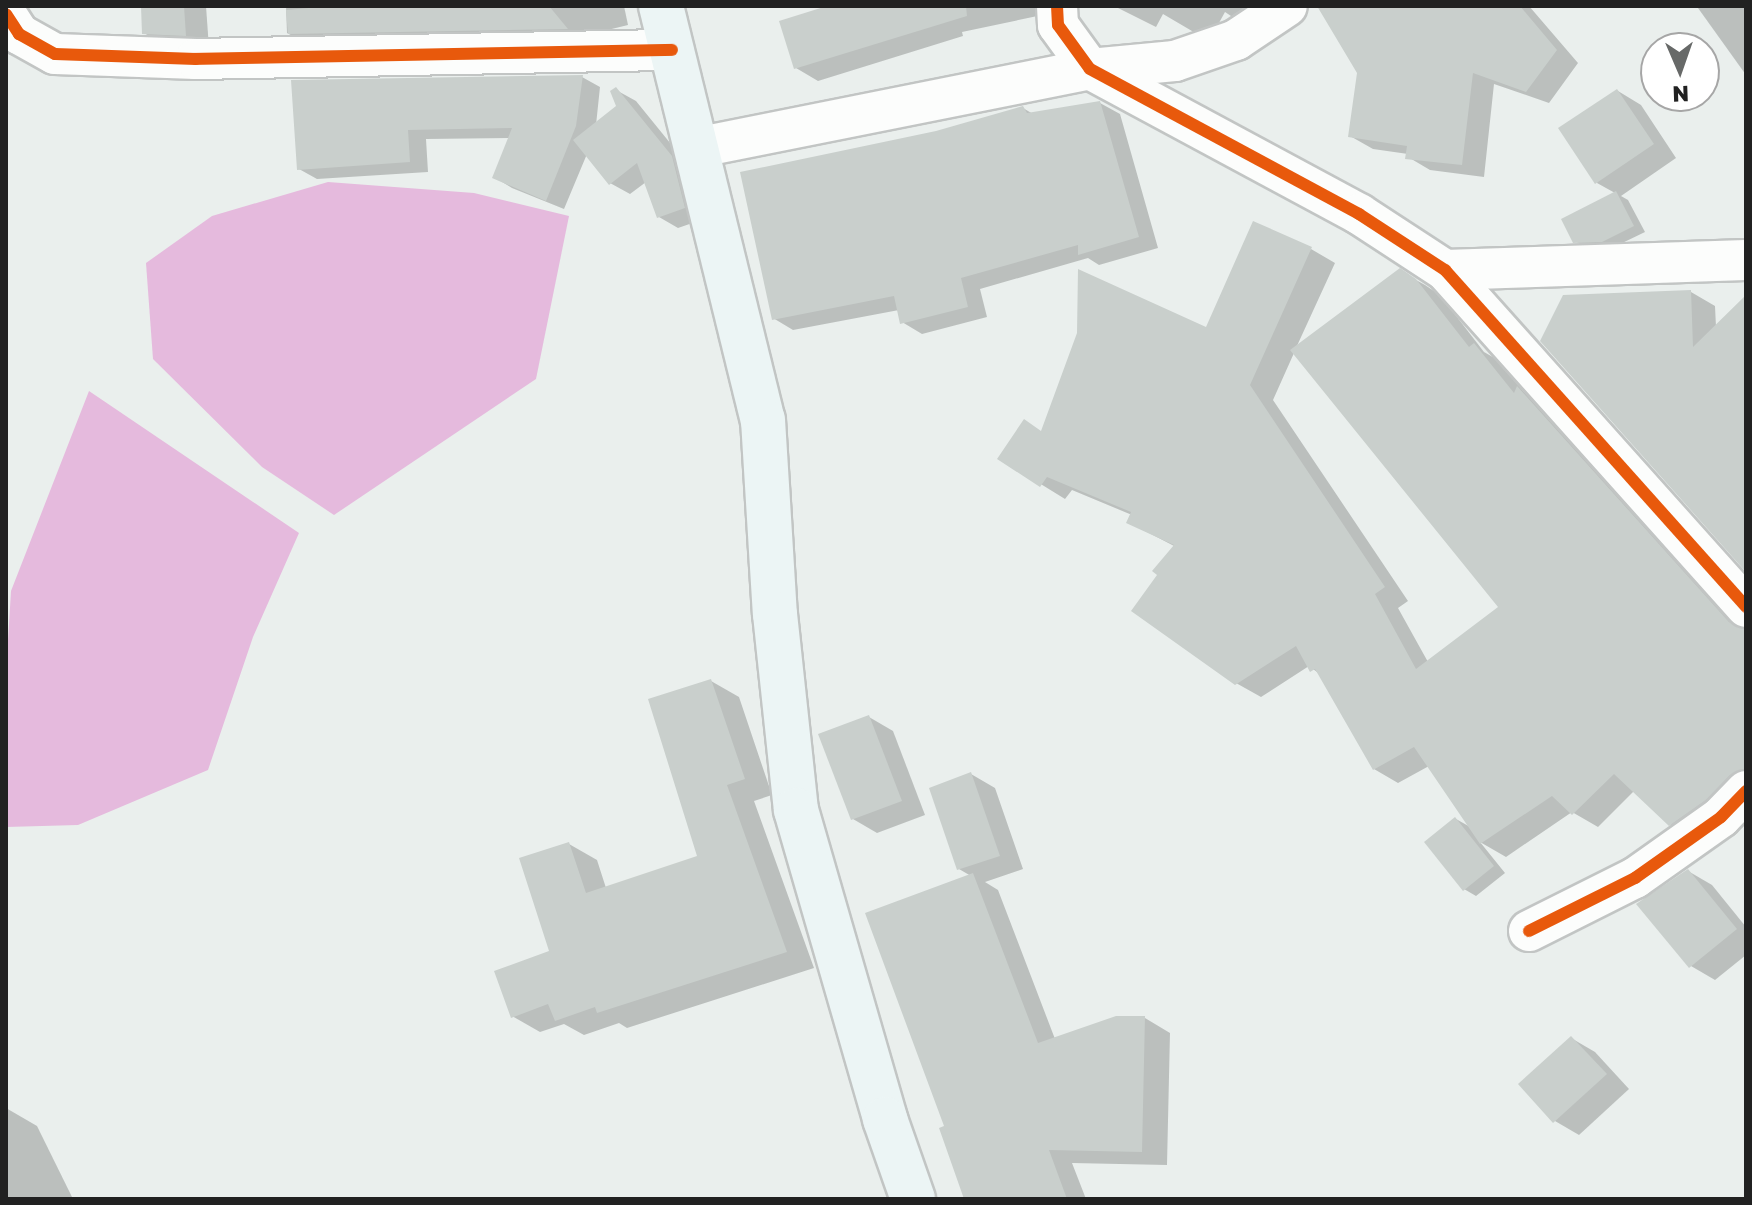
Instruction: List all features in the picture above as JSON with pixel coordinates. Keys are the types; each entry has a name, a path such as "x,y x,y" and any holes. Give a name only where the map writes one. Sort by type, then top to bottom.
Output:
{"main road":[{"path":"661,6 763,420 775,614 796,810 881,1105 913,1199"}],"street":[{"path":"1057,6 1058,25 1090,69 1359,214 1445,270 1746,607"},
{"path":"695,148 1090,69 1175,61 1236,40 1287,6"},
{"path":"6,14 19,34 55,54 196,59 672,50"},
{"path":"1445,270 1746,260"},
{"path":"1529,931 1635,878 1721,817 1746,791"}],"shaded area":[{"path":"328,182 474,193 569,216 536,379 334,515 262,467 153,359 146,263 212,216"},
{"path":"89,391 299,533 253,637 208,770 78,825 6,827 6,674 11,591"}],"building":[{"path":"141,6 184,6 186,36 142,34"},
{"path":"331,6 549,6 568,29 288,34 286,10"},
{"path":"827,6 966,6 967,16 794,69 779,21"},
{"path":"1317,6 1520,6 1557,50 1526,92 1473,73 1462,165 1405,159 1407,146 1348,137 1357,73"},
{"path":"583,75 576,126 546,201 492,178 512,128 408,130 410,162 297,170 291,80"},
{"path":"616,87 672,156 685,208 657,218 637,163 609,185 573,140 616,106 610,91"},
{"path":"1617,89 1654,144 1595,184 1558,128"},
{"path":"1100,101 1139,237 1078,255 1078,245 961,278 968,307 900,324 894,296 772,320 740,172 936,131 1023,106 1027,113"},
{"path":"1616,191 1634,226 1602,242 1573,243 1561,219"},
{"path":"1253,221 1312,247 1250,385 1385,587 1375,594 1416,669 1498,607 1290,350 1400,268 1416,279 1469,347 1474,343 1514,393 1517,386 1729,622 1746,629 1746,769 1730,775 1706,800 1669,826 1614,774 1572,815 1552,796 1480,844 1414,747 1373,770 1315,669 1310,672 1296,646 1235,685 1131,611 1157,575 1152,571 1174,545 1126,523 1131,512 1047,477 1040,487 997,459 1024,419 1041,431 1077,333 1078,269 1206,327"},
{"path":"1691,290 1693,347 1746,295 1746,572 1540,341 1563,295"},
{"path":"711,679 745,779 727,785 787,952 597,1013 595,1007 555,1021 548,1004 511,1018 494,971 549,951 519,858 569,842 586,893 697,856 648,699"},
{"path":"869,715 902,801 851,820 818,734"},
{"path":"971,772 1000,856 957,870 929,788"},
{"path":"1455,817 1494,866 1463,891 1424,842"},
{"path":"1688,869 1737,929 1689,968 1636,904"},
{"path":"973,873 1038,1043 1116,1016 1145,1016 1142,1152 1049,1150 1067,1199 964,1199 939,1128 944,1126 865,913"},
{"path":"1571,1036 1607,1074 1553,1123 1518,1084"}],"cycle path":[{"path":"1057,6 1058,25 1090,69 1359,214 1445,270 1746,607"},
{"path":"6,14 19,34 55,54 196,59 672,50"},
{"path":"1529,931 1635,878 1721,817 1746,791"}]}
